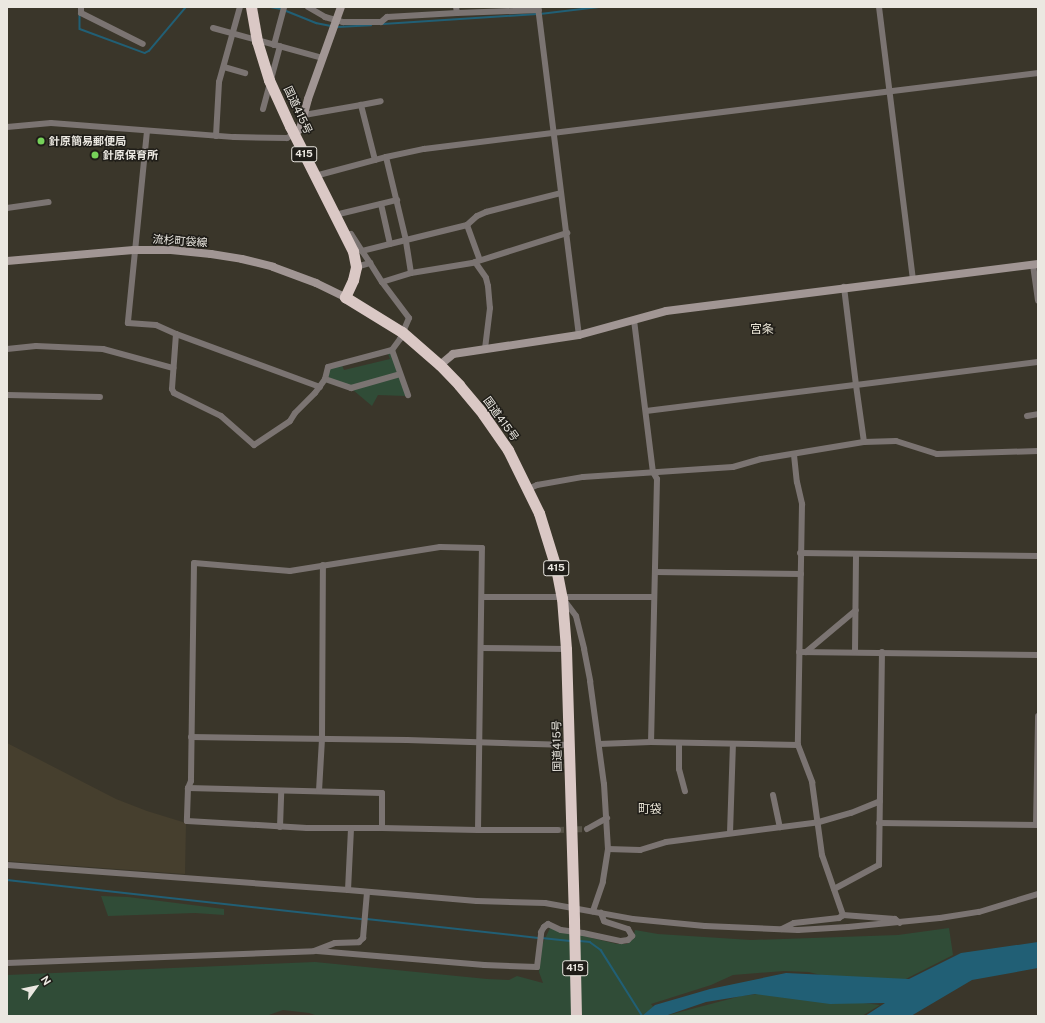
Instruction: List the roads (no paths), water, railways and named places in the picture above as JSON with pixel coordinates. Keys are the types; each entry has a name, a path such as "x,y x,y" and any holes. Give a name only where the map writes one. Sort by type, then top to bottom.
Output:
{"highway":[{"name":"国道415号","path":"250,7 257,41 270,80 314,176 353,251 356,267"},
{"path":"345,297 353,280 356,267"},
{"name":"国道415号","path":"345,297 402,332 440,365 483,414 508,450 528,489 546,532 556,568 562,598 566,649 570,744 576,1016"}],"street":[{"path":"81,7 81,13 143,44"},
{"path":"216,136 219,82 234,34 240,7"},
{"path":"263,109 284,7"},
{"path":"308,7 325,16 343,22 381,22 387,17 457,10 538,9 552,133 567,233 579,336"},
{"path":"7,127 51,123 216,136 287,138 300,129 322,58 341,7"},
{"path":"879,7 913,280"},
{"path":"213,28 322,58"},
{"path":"224,67 245,73"},
{"path":"314,176 386,157 424,149 1038,73"},
{"path":"304,115 381,101"},
{"path":"361,105 375,160"},
{"path":"147,131 134,250 128,323 156,325 176,334 320,387"},
{"path":"386,157 406,240 411,273"},
{"path":"362,251 467,225 477,216 486,212 561,193"},
{"path":"335,216 397,200"},
{"path":"7,208 49,202"},
{"path":"381,204 390,244"},
{"path":"467,225 477,261 486,278 488,286 490,308 485,349"},
{"path":"382,282 411,273 477,261 567,233"},
{"path":"176,334 173,368 174,393 222,416 254,445 290,421 295,413 320,387 325,379 328,367 392,350 409,318 382,282 351,234 346,236"},
{"name":"流杉町袋線","path":"7,261 134,250 171,250 242,259 273,267 316,283 345,297"},
{"path":"356,267 370,263"},
{"path":"440,365 454,354 579,336 666,311 844,287 913,280 1036,264 1038,300"},
{"path":"844,287 864,442"},
{"path":"634,320 653,472 656,479 651,742"},
{"path":"7,349 36,346 103,349 173,368"},
{"path":"392,350 408,395"},
{"path":"646,412 1038,362"},
{"path":"325,379 351,388 400,374"},
{"path":"7,395 100,397"},
{"path":"1027,416 1038,414"},
{"path":"528,489 537,485 583,477 733,467 761,459 794,455 864,442 896,441 937,454 1038,451"},
{"path":"794,455 797,482 802,504 798,745 812,782 819,822 822,855 843,915"},
{"path":"478,830 478,743 482,548 440,547 290,571 271,571 194,563 191,781 188,788 187,821 280,827 351,829 382,828 478,830 558,830"},
{"path":"800,553 1038,556"},
{"path":"855,652 856,554"},
{"path":"319,791 322,739 323,565"},
{"path":"655,572 801,574"},
{"path":"482,597 654,597"},
{"path":"562,598 576,616 590,681 604,784 608,849 603,882 593,911"},
{"path":"806,652 856,610"},
{"path":"481,648 566,649"},
{"path":"799,652 1038,655"},
{"path":"834,889 879,865 882,652"},
{"path":"879,823 1037,825 1038,716"},
{"path":"191,737 570,744"},
{"path":"599,744 651,742 798,745"},
{"path":"679,743 679,769 685,791"},
{"path":"730,833 732,744"},
{"path":"188,788 382,792 382,828"},
{"path":"280,827 281,791"},
{"path":"774,795 780,827"},
{"path":"608,849 640,850 666,842 819,822 851,813 880,801"},
{"path":"587,830 607,818"},
{"path":"348,890 351,829"},
{"path":"7,865 478,901 545,903 633,919 705,926 782,929 848,927 900,923 979,912 1038,894"},
{"path":"314,951 335,943 359,942 363,938 367,892"},
{"path":"7,963 314,951 484,965 537,967 542,932 544,927 548,924 561,930 621,941 628,940 632,936 628,929 604,921 601,912"},
{"path":"782,929 794,923 839,918 843,915 895,919 900,923"}],"water":[{"path":"1038,942 1038,968 972,980 911,1016 865,1016 885,1003 830,1004 755,994 706,1002 665,1016 642,1016 655,1005 710,989 786,973 909,979 961,953"}],"waterway":[{"path":"80,15 80,29 145,53 149,51 186,7"},
{"path":"271,7 281,9"},
{"path":"540,14 599,7"},
{"path":"284,10 316,23 331,26"},
{"path":"383,24 537,14"},
{"path":"337,27 371,25"},
{"path":"7,880 363,919"},
{"path":"367,919 538,938"},
{"path":"542,938 570,941"},
{"path":"580,941 590,942 601,950 642,1015"}],"tunnel":[{"path":"558,830 587,829"}],"place":[{"name":"針原簡易郵便局","path":"41,141"},
{"name":"針原保育所","path":"95,155"}],"district":[{"name":"宮条","path":"762,330"},
{"name":"町袋","path":"650,810"}]}
